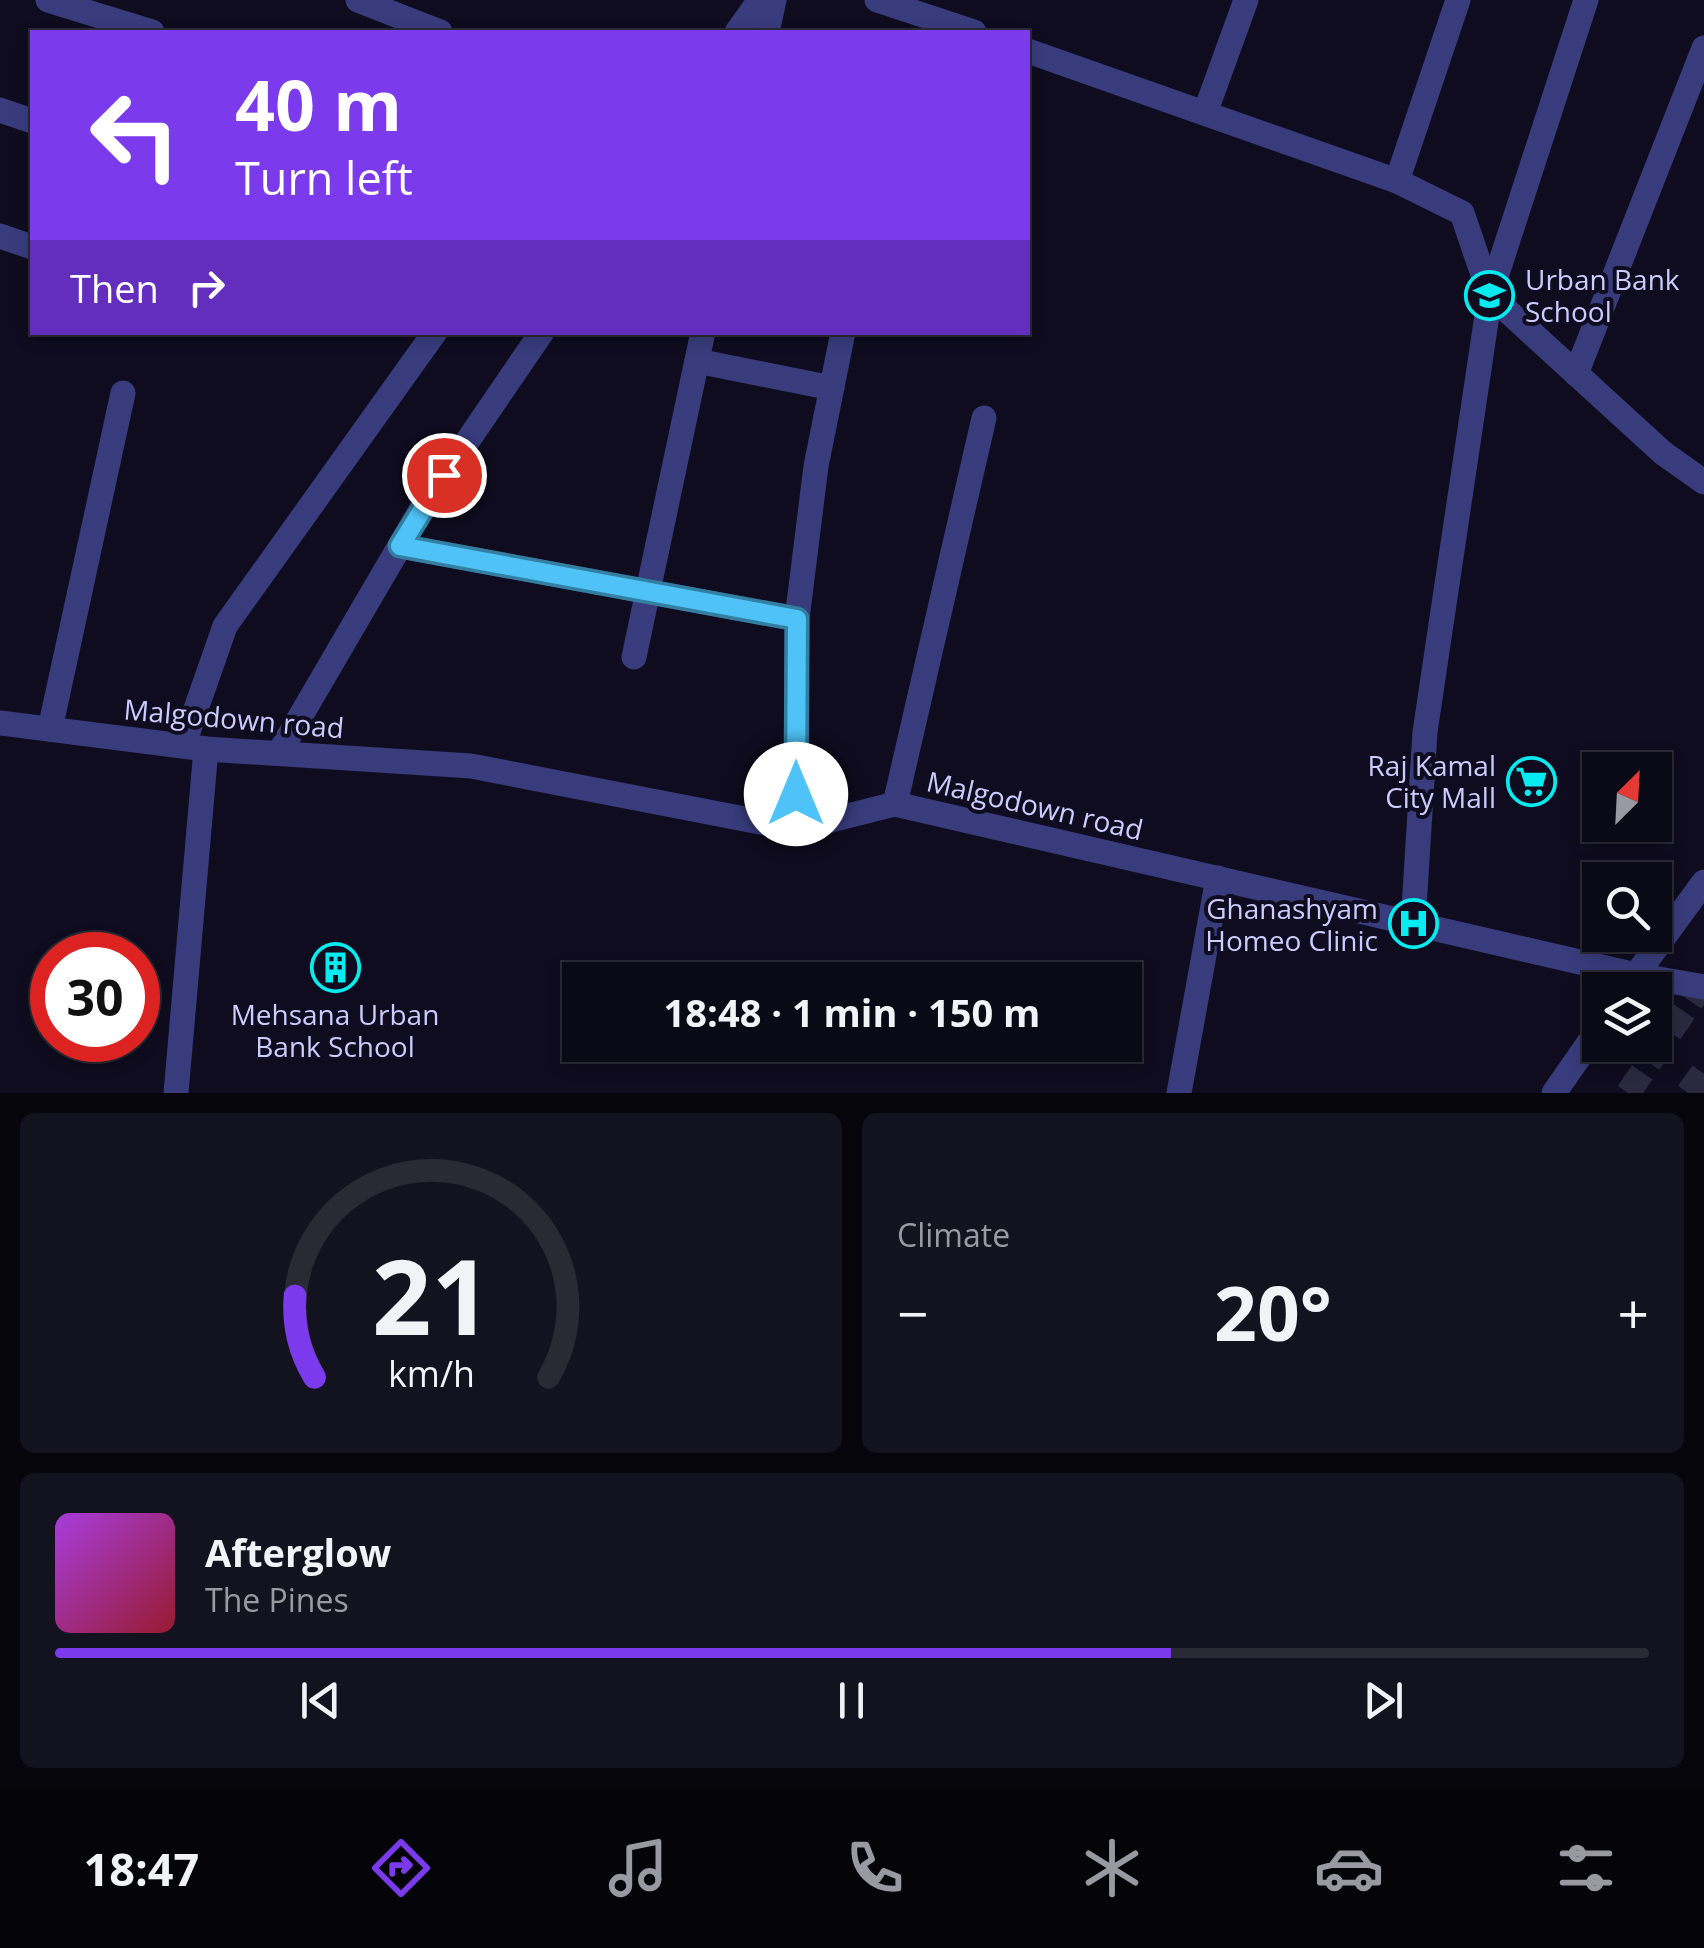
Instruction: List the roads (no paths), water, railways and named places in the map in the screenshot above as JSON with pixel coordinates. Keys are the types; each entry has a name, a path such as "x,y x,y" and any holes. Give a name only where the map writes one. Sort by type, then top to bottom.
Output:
{"street":[{"path":"48,0 146,30"},
{"path":"358,0 435,30"},
{"path":"738,30 760,0"},
{"path":"767,30 774,0"},
{"path":"877,0 907,14 967,30"},
{"path":"1205,112 1246,0"},
{"path":"1397,181 1458,0"},
{"path":"1414,924 1425,732 1490,295 1586,0"},
{"path":"1576,374 1704,48"},
{"path":"1030,52 1397,181 1462,212 1490,295 1662,453 1704,482"},
{"path":"0,110 30,120"},
{"path":"0,236 30,246"},
{"path":"176,1093 194,747 225,626 433,335"},
{"path":"279,754 425,504 540,335"},
{"path":"634,657 702,335"},
{"path":"796,828 797,619 816,466 842,335"},
{"path":"697,360 832,388"},
{"path":"50,729 124,393"},
{"path":"895,804 984,418"},
{"path":"400,546 797,619"},
{"name":"Malgodown road","path":"0,723 194,747 471,766 796,828 895,804 1414,924 1591,972"},
{"path":"1179,1093 1218,878"},
{"path":"1639,972 1704,882"},
{"name":"Malgodown road","path":"1672,985 1704,986"},
{"path":"1554,1093 1582,1053"}],"tunnel":[{"path":"1628,1093 1704,983"},
{"path":"1688,1093 1704,1071"}],"place":[{"name":"Urban Bank School","path":"1490,295"},
{"name":"Raj Kamal City Mall","path":"1531,781"},
{"name":"Ghanashyam Homeo Clinic","path":"1413,924"},
{"name":"Mehsana Urban Bank School","path":"335,967"}]}
